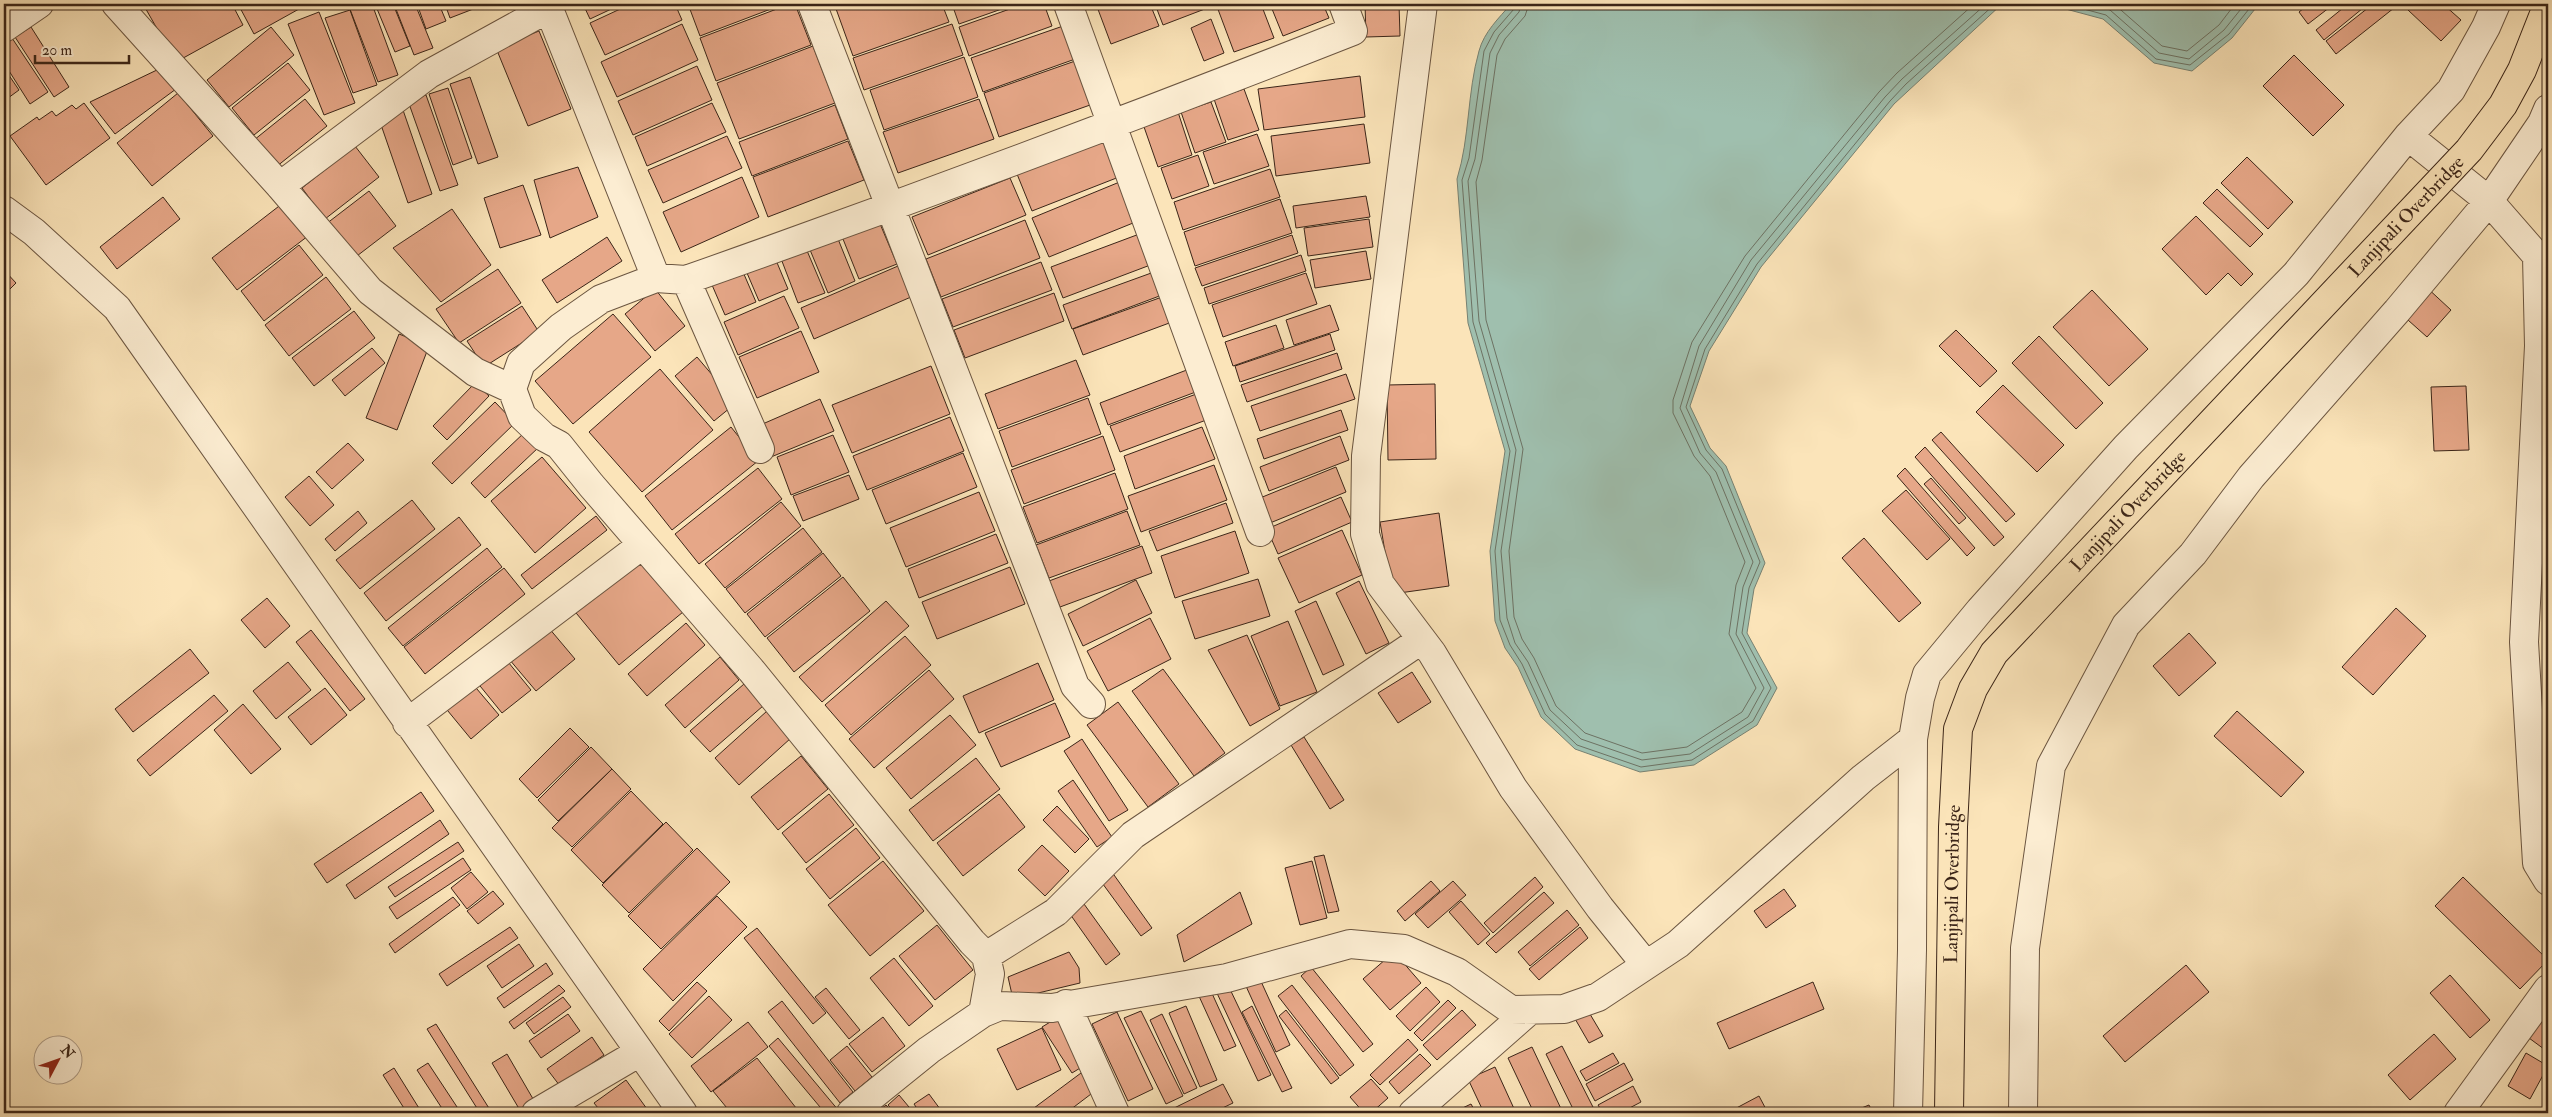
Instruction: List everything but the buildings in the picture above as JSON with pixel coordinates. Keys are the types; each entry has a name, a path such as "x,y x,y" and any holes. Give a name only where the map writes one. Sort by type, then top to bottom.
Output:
{"main road":[{"name":"Lanjipali Overbridge","path":"1950,1113 1954,827 1958,729 1973,689 1994,653 2469,150 2503,105 2522,70 2548,4"}],"street":[{"path":"4,28 39,4"},
{"path":"116,4 280,186 370,291 476,372 512,389"},
{"path":"812,4 1075,686 1091,704"},
{"path":"1068,4 1260,532"},
{"path":"983,1013 990,974 986,956 972,942 751,670 642,545 559,445 544,437 522,416 512,389 521,363 561,327 601,300 656,278 686,280 890,208 1112,126 1353,31 1343,4"},
{"path":"1423,4 1366,456 1365,534 1380,584 1432,653 1513,788 1600,908 1646,965"},
{"path":"1908,1113 1913,739 1920,698 1927,674 1980,610 2126,447 2296,274 2408,136 2451,90 2486,27 2496,4"},
{"path":"280,186 429,74 548,6 656,278"},
{"path":"2023,1113 2025,948 2051,766 2126,625 2193,554 2251,477 2397,311 2489,201 2542,123 2548,109"},
{"path":"2408,136 2489,201 2537,256 2539,346 2524,642 2537,863 2548,881"},
{"path":"4,210 34,232 117,308 407,724 683,1113"},
{"path":"686,280 760,449"},
{"path":"407,724 642,545"},
{"path":"986,956 1056,912 1134,835 1421,640"},
{"path":"851,1113 929,1050 983,1013 1000,1006 1052,1008 1066,1004 1227,978 1350,944 1404,949 1458,972 1512,1010 1564,1009 1598,997 1678,944 1863,778 1913,739"},
{"path":"2458,1113 2548,989"},
{"path":"1066,1004 1116,1113"},
{"path":"1413,1113 1530,1010"},
{"path":"536,1113 640,1052"}],"water":[{"path":"1511,4 2002,4 1894,104 1761,267 1709,351 1690,406 1710,448 1726,466 1765,563 1754,589 1747,633 1777,688 1757,725 1694,765 1640,772 1575,749 1541,717 1518,667 1505,648 1495,621 1490,551 1505,451 1468,323 1457,179 1464,147 1472,83 1481,44 1488,31"},
{"path":"2018,4 2259,4 2232,38 2192,71 2154,63 2103,19 2062,8"}]}
